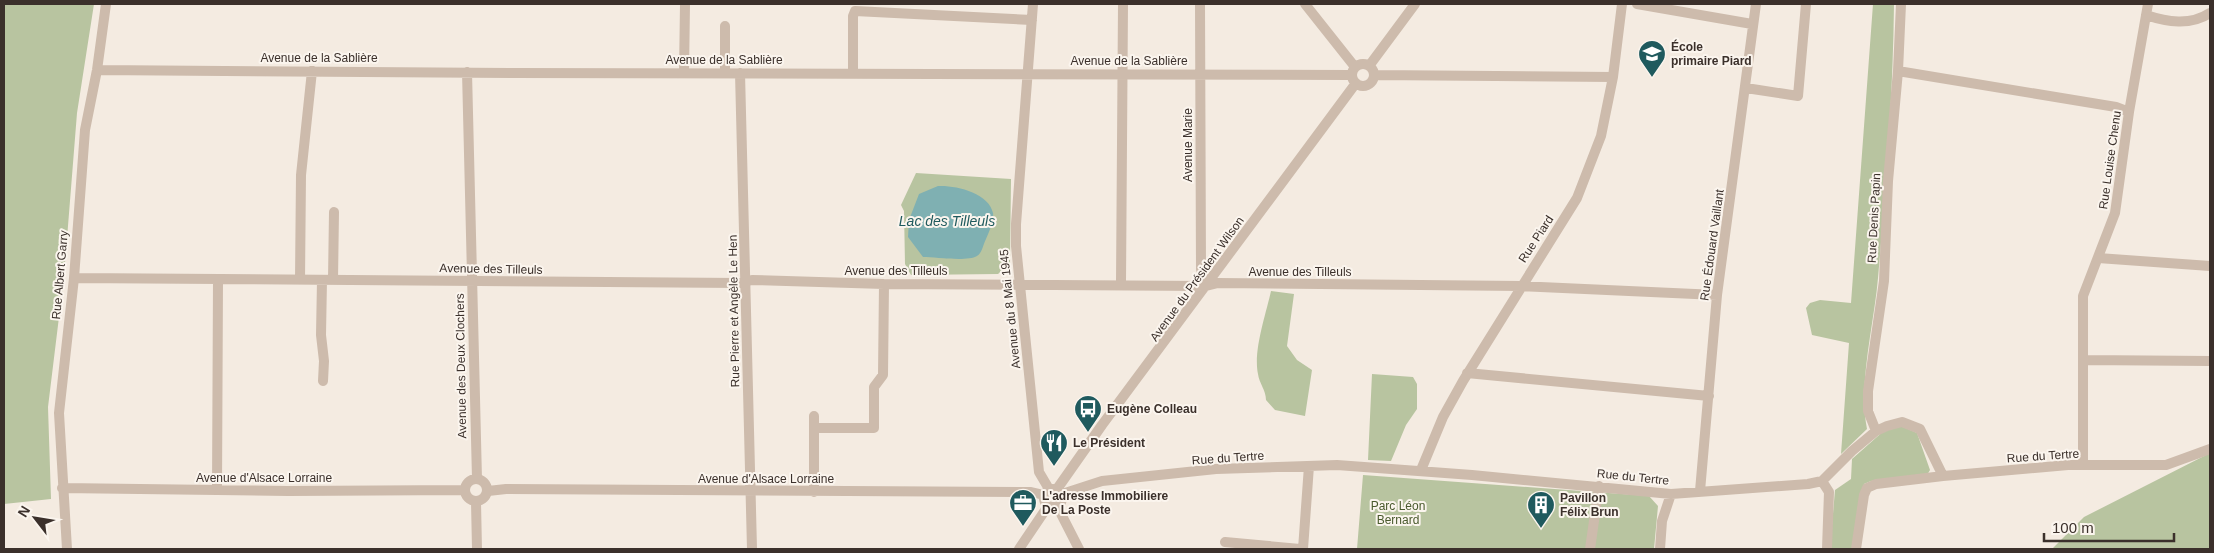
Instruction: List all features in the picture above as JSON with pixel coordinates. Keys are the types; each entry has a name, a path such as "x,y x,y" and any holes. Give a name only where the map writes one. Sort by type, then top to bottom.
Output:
{"street":[{"name":"Rue Albert Garry","path":"67,549 59,412 74,278 84,130 97,70 106,4"},
{"path":"684,73 685,4"},
{"name":"Avenue du 8 Mai 1945","path":"1033,4 1016,224 1020,283 1039,472 1053,492 1044,501 1052,506 1079,549"},
{"path":"1121,284 1123,4"},
{"name":"Avenue Marie","path":"1200,4 1201,269 1206,286"},
{"path":"1305,4 1355,75 1366,85 1372,81 1371,70 1415,4"},
{"name":"Rue Piard","path":"1421,470 1443,417 1468,373 1577,198 1601,136 1612,77 1622,4"},
{"path":"1637,4 1752,24"},
{"name":"Rue Édouard Vaillant","path":"1700,491 1717,295 1756,4"},
{"path":"1746,88 1798,96 1806,4"},
{"name":"Rue Denis Papin","path":"1876,431 1868,411 1868,391 1884,281 1888,182 1898,71 1900,4"},
{"name":"Rue Louise Chenu","path":"2083,465 2083,296 2115,214 2129,112 2148,4"},
{"path":"853,74 853,16 855,11 1032,20"},
{"path":"2146,14 2177,22 2201,19 2210,14"},
{"path":"725,26 725,73"},
{"name":"Avenue de la Sablière","path":"97,70 1355,75 1362,64 1371,70"},
{"path":"1371,70 1612,77"},
{"path":"300,280 301,175 312,71"},
{"path":"1898,71 2116,107 2129,112"},
{"name":"Avenue des Deux Clochers","path":"467,72 477,479"},
{"name":"Rue Pierre et Angèle Le Hen","path":"740,73 747,282 746,359 752,549"},
{"name":"Avenue du Président Wilson","path":"1018,549 1052,506 1061,502 1053,492 1206,286 1355,75"},
{"path":"333,280 334,212"},
{"path":"2098,258 2210,266"},
{"name":"Avenue des Tilleuls","path":"74,278 884,284 1020,283 1206,286 1218,283 1521,286 1717,295"},
{"path":"217,490 218,280"},
{"path":"322,280 321,336 324,361 323,381"},
{"path":"874,440 874,387 883,375 884,284"},
{"path":"2083,360 2210,361"},
{"path":"1468,373 1708,396"},
{"path":"814,416 814,492"},
{"path":"1827,549 1829,492 1822,480 1876,431 1902,422 1920,429 1943,476"},
{"path":"814,428 874,428"},
{"name":"Rue du Tertre","path":"1856,549 1864,495 1867,488 1876,484 1943,476 2083,465 2166,465 2210,449"},
{"name":"Rue du Tertre","path":"1053,492 1102,481 1216,469 1337,465 1421,470 1671,494 1808,484 1822,480"},
{"path":"1225,542 1301,549 1309,466"},
{"path":"477,479 484,481 488,491 483,500 476,502 467,497 465,490 467,483 477,479"},
{"path":"1590,549 1599,486"},
{"name":"Avenue d'Alsace Lorraine","path":"62,488 465,490"},
{"name":"Avenue d'Alsace Lorraine","path":"488,491 506,489 1053,492"},
{"path":"1660,549 1662,521 1671,494"},
{"path":"476,502 477,549"}],"green space":[{"path":"4,4 94,4 77,113 64,276 48,407 51,499 4,504"},
{"path":"1873,4 1894,4 1886,175 1878,278 1865,373 1864,393 1867,429 1841,454 1849,343 1812,335 1806,308 1810,303 1820,300 1851,303"},
{"path":"916,173 1011,179 1010,263 998,274 911,275 905,264 904,211 901,205"},
{"path":"1271,291 1294,294 1287,346 1297,360 1312,370 1305,416 1275,410 1266,400 1259,377 1257,355"},
{"path":"1372,374 1413,377 1417,384 1417,409 1406,425 1391,461 1368,460"},
{"path":"1901,426 1917,433 1930,470 1927,475 1871,481 1864,484 1855,549 1830,549 1835,490 1851,479 1852,459 1887,428"},
{"path":"2210,453 2210,549 2052,549 2084,517"},
{"name":"Parc Léon Bernard","path":"1363,475 1649,496 1658,506 1654,549 1357,549"}],"water":[{"name":"Lac des Tilleuls","path":"938,186 954,187 979,195 990,206 993,213 992,223 979,255 972,258 959,259 923,257 908,237 909,220 919,194"}],"place":[{"name":"École primaire Piard","path":"1652,78"},
{"name":"Eugène Colleau","path":"1088,433"},
{"name":"Le Président","path":"1054,467"},
{"name":"L'adresse Immobiliere De La Poste","path":"1023,527"},
{"name":"Pavillon Félix Brun","path":"1541,529"}]}
